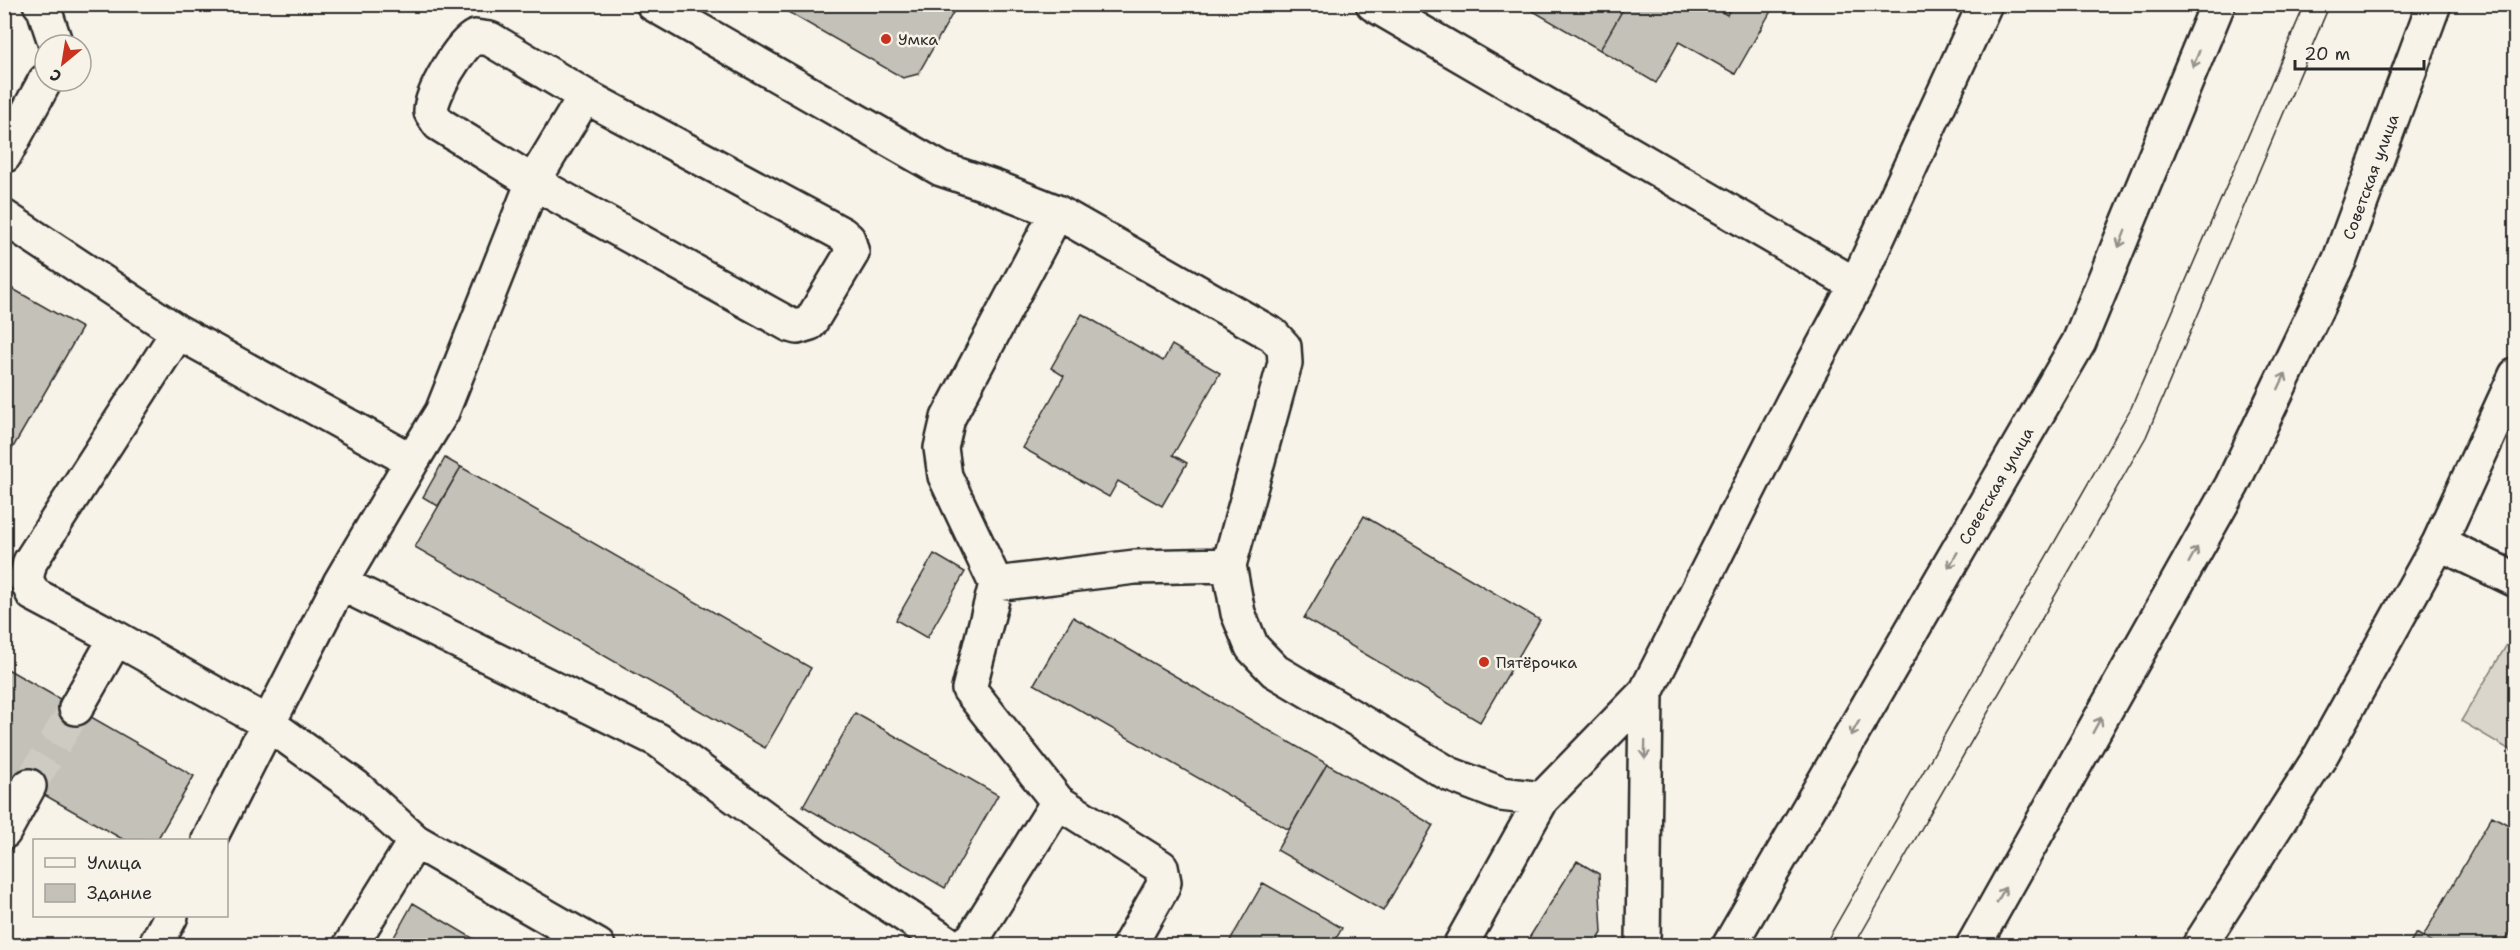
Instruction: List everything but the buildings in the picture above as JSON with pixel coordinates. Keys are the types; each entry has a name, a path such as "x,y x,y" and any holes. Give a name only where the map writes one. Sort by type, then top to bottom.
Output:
{"main road":[{"path":"40,4 45,9 52,33"},
{"path":"653,4 940,169 1057,212 1273,335 1284,347 1285,363 1229,565 1238,613 1252,647 1275,671 1449,774 1501,794 1542,799"},
{"path":"1373,4 1856,285"},
{"path":"1460,945 1542,799 1646,692 1793,402 1856,285 1986,4"},
{"name":"Советская улица","path":"1729,945 2079,342 2217,4"},
{"name":"Советская улица","path":"1973,945 2232,484 2340,259 2434,4"},
{"path":"475,38 490,39 585,96 848,239 852,253 816,317 804,326 790,325 533,182 434,119 430,112 432,98 463,46 475,38"},
{"path":"4,156 38,93"},
{"path":"210,839 339,583 442,412 533,182 585,96"},
{"path":"1057,212 948,418 941,448 945,476 996,584 969,689 1058,802 1161,867 1164,882 1162,888 1129,945"},
{"path":"4,217 178,333 412,461"},
{"path":"178,333 30,562 26,579 33,594 269,724 356,787 415,841 598,945"},
{"path":"2199,945 2320,757 2439,543 2516,375"},
{"path":"2439,543 2516,580"},
{"path":"996,584 1135,567 1229,565"},
{"path":"339,583 658,740 830,866 952,945"},
{"path":"76,708 116,638"},
{"path":"1643,945 1646,692"},
{"path":"4,832 29,786"},
{"path":"962,945 973,938 1058,802"},
{"path":"350,945 415,841"},
{"path":"155,945 170,917"}],"shaded area":[{"path":"2515,631 2515,753 2461,721"}],"tunnel":[{"path":"29,786 76,708"}],"tram line":[{"path":"1824,946 2131,408 2305,4"},
{"path":"1854,946 2146,437 2330,4"}],"place":[{"name":"Умка","path":"886,39"},
{"name":"Пятёрочка","path":"1484,662"}]}
